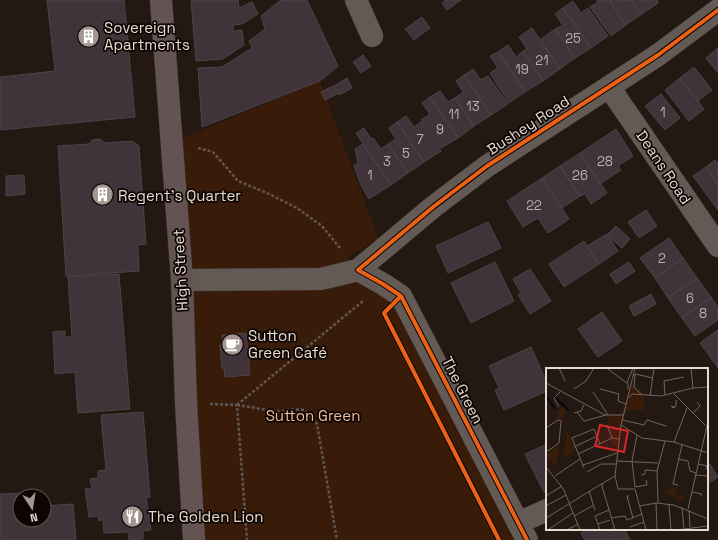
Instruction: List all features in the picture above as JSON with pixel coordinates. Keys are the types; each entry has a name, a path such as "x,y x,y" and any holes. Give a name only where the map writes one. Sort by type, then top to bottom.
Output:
{"main road":[{"name":"High Street","path":"161,0 182,280 186,404 194,540"}],"street":[{"path":"356,0 372,36"},
{"name":"Bushey Road","path":"182,280 321,279 358,270 433,207 487,166 658,55 718,10"},
{"name":"Deans Road","path":"609,87 718,244"},
{"name":"The Green","path":"358,270 402,296 522,531"},
{"path":"522,531 546,511"}],"path":[{"path":"172,143 213,152 238,181 297,208 322,226 358,270"},
{"path":"237,405 383,284"},
{"path":"186,404 237,405 281,412 290,409 305,410 317,424 337,540"},
{"path":"237,405 247,540"}],"green space":[{"name":"Sutton Green","path":"320,81 378,238 348,257 350,273 384,295 400,309 516,540 195,540 172,143"}],"building":[{"name":"Sovereign Apartments","path":"47,0 124,0 135,117 0,130 0,77 55,71"},
{"path":"191,0 238,0 239,8 252,2 258,14 242,24 233,25 233,31 242,30 244,45 223,59 196,61"},
{"path":"281,0 307,0 338,66 320,81 202,127 198,68 222,67 252,48 249,41 265,29 261,16"},
{"path":"446,0 461,0 447,10 442,3"},
{"path":"597,0 609,0 626,25 611,36 590,7 598,2"},
{"path":"609,0 631,0 642,14 626,25"},
{"path":"631,0 657,0 658,3 642,14"},
{"path":"573,1 581,13 588,8 608,36 591,48 563,8"},
{"path":"563,8 591,48 575,58 555,29 563,25 555,14"},
{"path":"422,17 430,28 414,40 405,29"},
{"path":"532,28 560,69 543,81 523,51 527,49 519,37"},
{"path":"555,29 575,58 560,69 540,40"},
{"path":"508,45 516,57 523,51 543,81 525,92 498,52"},
{"path":"718,48 718,73 706,58"},
{"path":"498,52 525,92 509,103 490,73 498,68 490,56"},
{"path":"363,55 371,66 361,73 353,62"},
{"path":"694,67 712,90 698,101 680,78"},
{"path":"473,69 481,80 488,76 508,104 491,115 464,75"},
{"path":"464,75 491,115 474,126 455,98 463,92 456,81"},
{"path":"347,78 352,88 339,95 334,86"},
{"path":"680,78 704,109 689,121 665,90"},
{"path":"333,86 337,94 325,100 321,92"},
{"path":"440,91 448,102 455,98 474,126 458,138 430,97"},
{"path":"661,94 680,118 665,130 645,106"},
{"path":"430,97 458,138 441,148 421,120 430,114 422,103"},
{"path":"406,116 414,127 421,122 441,151 424,162 397,122"},
{"path":"397,122 424,162 408,173 388,144 396,139 389,128"},
{"path":"364,128 371,139 373,138 381,149 388,144 408,173 391,185 356,133"},
{"path":"616,129 633,156 618,166 621,170 600,184 580,153"},
{"name":"Regent's Quarter","path":"100,139 105,143 132,141 139,146 146,244 138,245 139,271 66,276 58,146 89,144 92,140"},
{"path":"363,144 391,185 369,199 360,183 354,166 358,163 355,149"},
{"path":"580,153 607,193 591,204 585,194 580,196 560,166"},
{"path":"715,160 718,164 718,184 706,167"},
{"path":"560,166 580,196 562,208 542,178"},
{"path":"706,167 718,184 718,210 693,176"},
{"path":"24,175 25,194 6,196 6,176"},
{"path":"542,178 569,219 548,233 538,218 523,227 507,201"},
{"path":"646,210 657,226 639,238 628,222"},
{"path":"488,222 501,248 448,273 436,246"},
{"path":"616,226 630,239 622,248 607,235"},
{"path":"607,234 618,251 599,264 587,246"},
{"path":"669,238 683,258 655,278 640,258"},
{"path":"584,241 599,264 564,287 549,264"},
{"path":"683,258 697,278 668,298 655,278"},
{"path":"495,262 514,301 471,323 451,283"},
{"path":"629,262 635,271 616,284 610,274"},
{"path":"530,269 551,301 530,314 518,295 521,293 513,279"},
{"path":"119,274 130,409 78,413 75,372 55,374 53,332 65,331 65,337 72,337 68,277"},
{"path":"697,278 711,297 682,318 668,298"},
{"path":"651,294 656,304 634,316 629,306"},
{"path":"711,297 718,308 718,320 695,336 682,318"},
{"path":"602,312 622,341 598,357 578,329"},
{"path":"718,330 718,368 700,343"},
{"path":"246,333 250,375 225,377 224,368 222,368 220,345 223,345 222,335"},
{"path":"531,347 546,381 546,391 504,410 495,390 499,388 489,366"},
{"path":"143,412 150,497 146,497 151,530 143,531 143,539 129,540 128,532 104,533 103,519 99,521 98,516 89,517 85,489 92,488 90,479 98,478 98,471 106,470 101,415"},
{"path":"546,444 546,491 544,492 525,454"},
{"path":"708,462 718,477 708,483"},
{"path":"0,494 12,494 12,528 52,528 52,505 73,504 76,540 0,540"},
{"path":"588,530 625,530 630,540 585,540 581,533"}],"cycle path":[{"path":"527,540 401,296 358,270 433,207 487,166 658,55 718,10"},
{"path":"401,296 384,313 499,540"}],"place":[{"name":"Sovereign Apartments","path":"89,36"},
{"name":"Regent's Quarter","path":"102,195"},
{"name":"Sutton Green Café","path":"233,344"},
{"name":"The Golden Lion","path":"132,516"}]}
